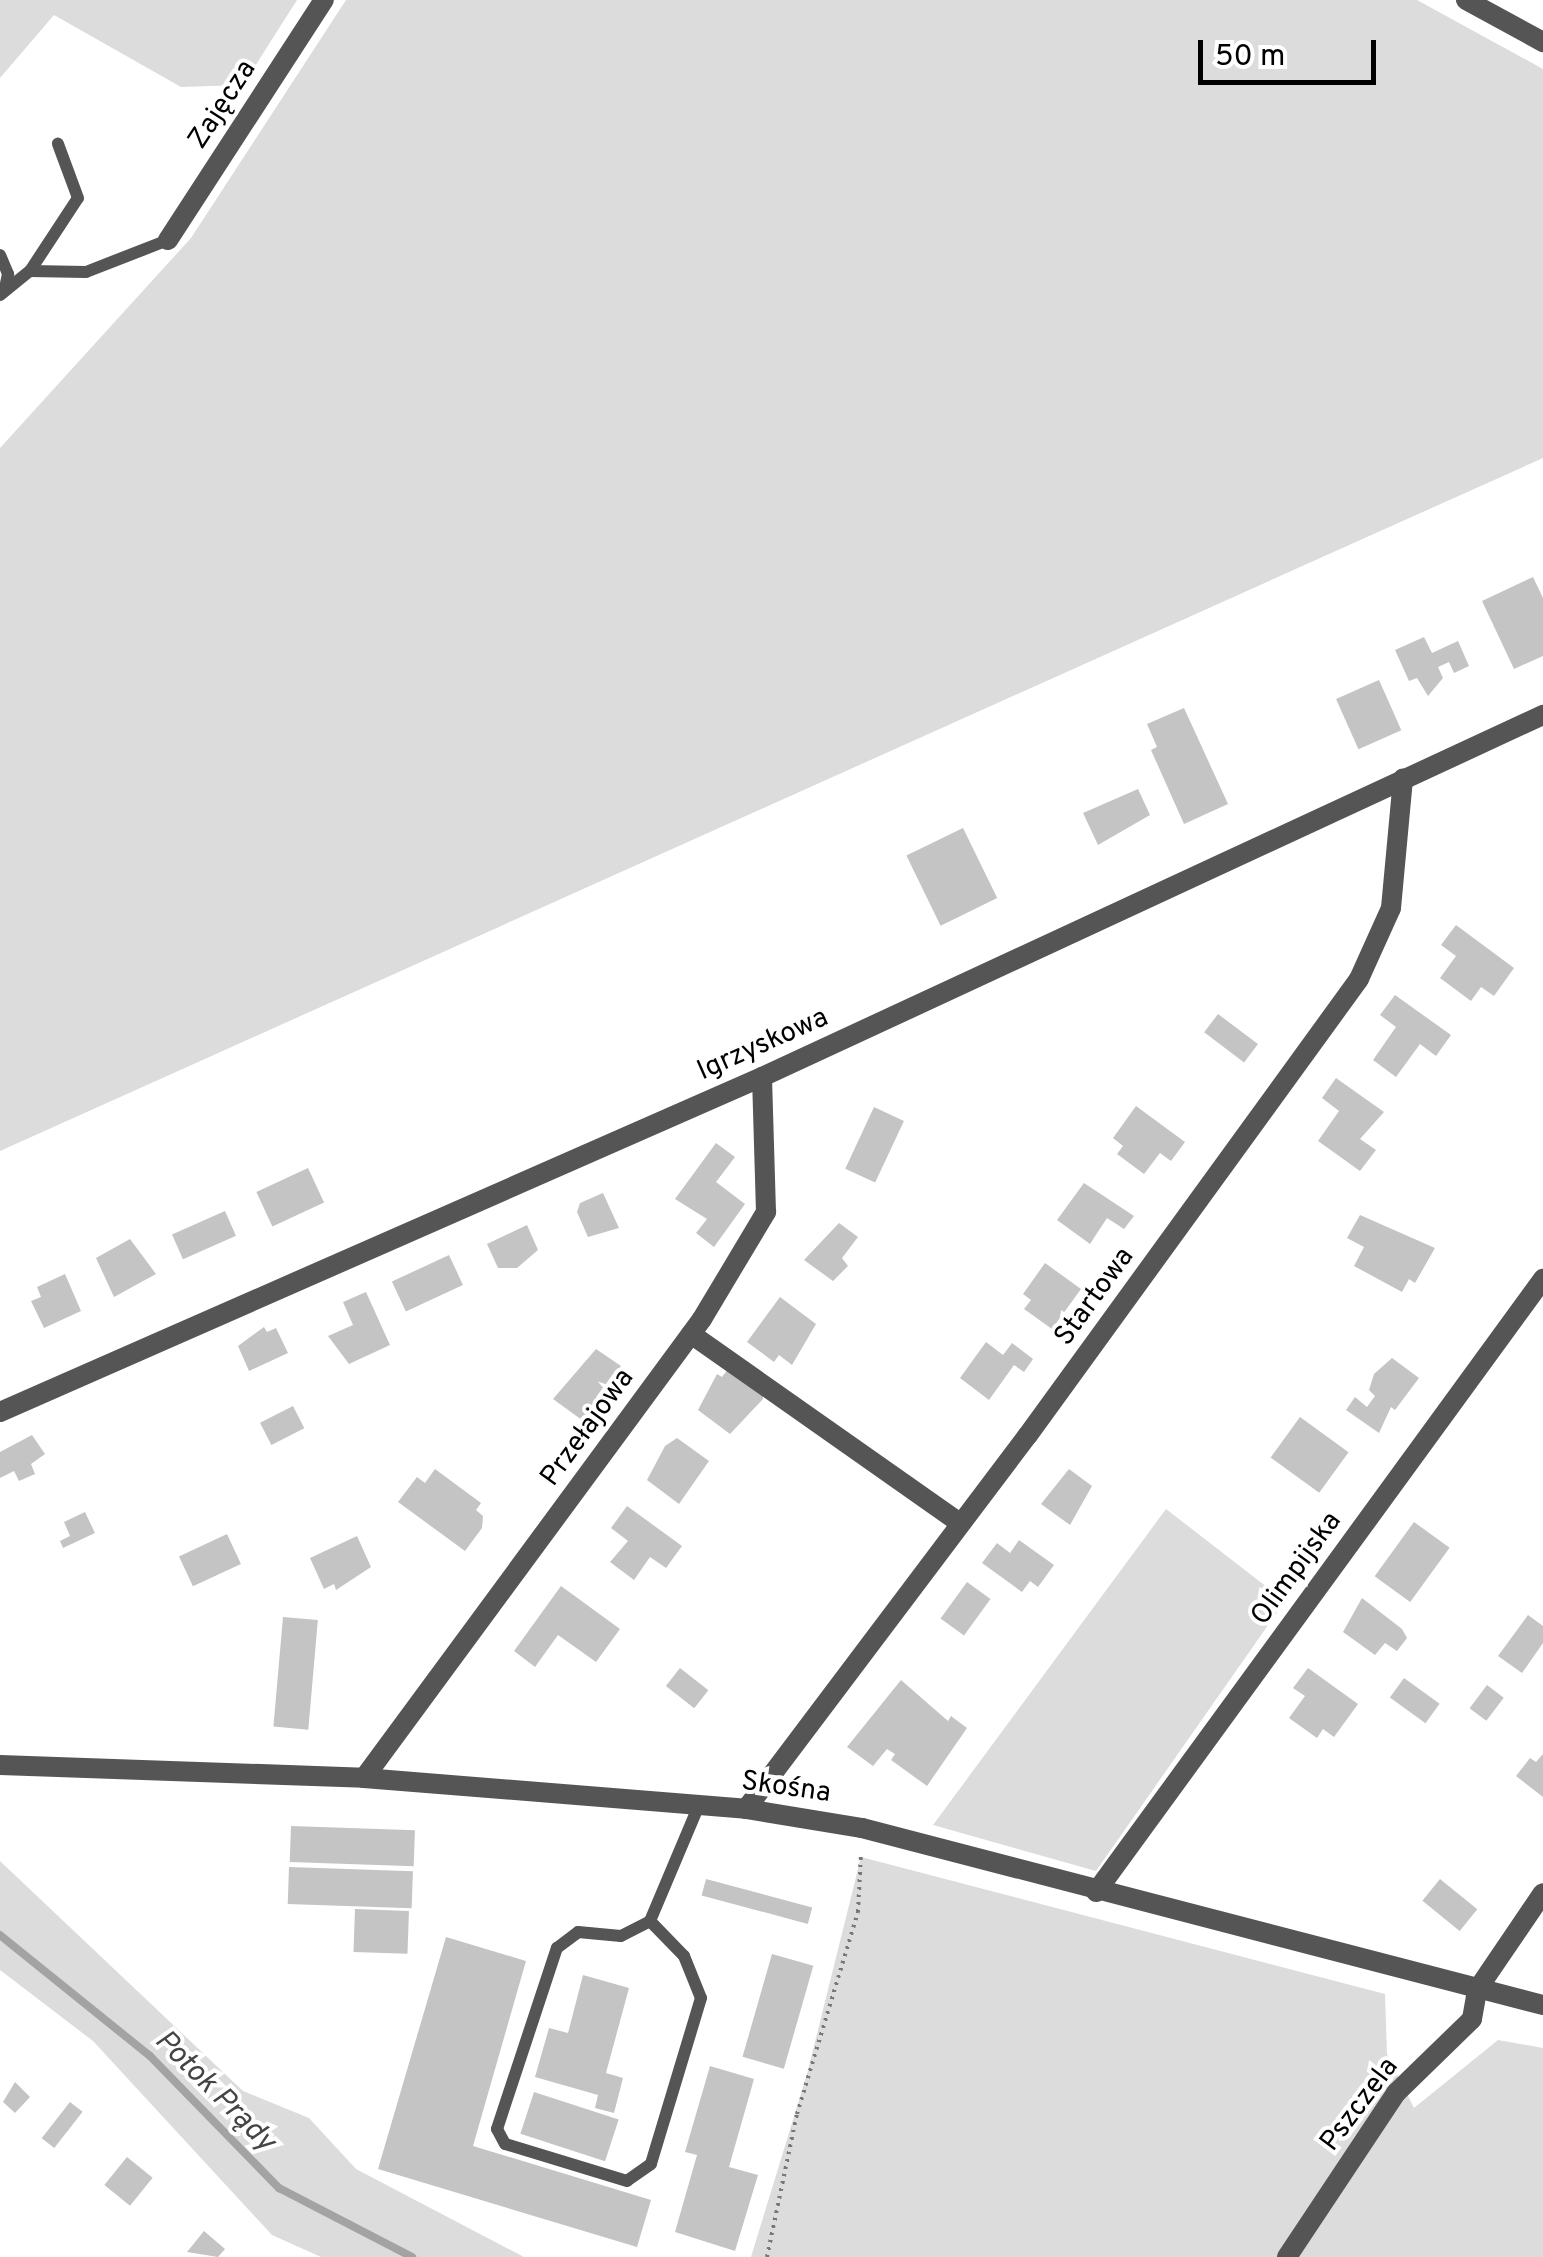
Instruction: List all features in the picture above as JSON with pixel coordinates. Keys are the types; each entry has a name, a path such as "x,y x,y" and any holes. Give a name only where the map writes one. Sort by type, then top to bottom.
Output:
{"street":[{"name":"Zajęcza","path":"168,240 324,0"},
{"path":"1466,0 1543,42"},
{"name":"Igrzyskowa","path":"0,1412 762,1077 1543,715"},
{"name":"Startowa","path":"746,1809 1359,978 1391,908 1404,779"},
{"name":"Przełajowa","path":"364,1778 691,1334 766,1212 762,1077"},
{"name":"Olimpijska","path":"1096,1892 1543,1279"},
{"path":"691,1334 960,1522"},
{"name":"Skośna","path":"0,1765 364,1778 746,1809 862,1828 1096,1892 1543,2004"},
{"name":"Pszczela","path":"1287,2257 1396,2093 1472,2019 1477,1990 1543,1892"}],"lane":[{"path":"2,292 30,272 78,198 58,144"},
{"path":"30,272 86,272 168,240"},
{"path":"0,255 8,274 2,292"},
{"path":"650,1921 684,1956 700,1998 652,2164 628,2181 505,2144 497,2128 557,1948 578,1932 622,1936 650,1921 698,1805"}],"path":[{"path":"766,2257 797,2114 858,1912 862,1828"}],"shaded area":[{"path":"0,0 297,0 243,85 181,87 54,15 0,78"},
{"path":"346,0 1417,0 1543,69 1543,458 0,1151 0,448 191,238"},
{"path":"1166,1509 1285,1601 1096,1871 933,1825"},
{"path":"861,1857 1385,1994 1387,2054 1414,2108 1498,2040 1543,2048 1543,2257 751,2257 807,2074"},
{"path":"0,1861 243,2091 309,2118 356,2169 524,2257 321,2257 272,2235 93,2041 0,1970"}],"building":[{"path":"1533,577 1543,598 1543,656 1514,669 1482,601"},
{"path":"1424,637 1432,653 1458,641 1469,666 1454,673 1449,662 1438,667 1443,678 1428,696 1417,678 1409,681 1395,650"},
{"path":"1379,680 1401,730 1358,749 1336,699"},
{"path":"1184,708 1228,804 1184,824 1151,750 1157,747 1147,724"},
{"path":"1138,789 1150,815 1098,845 1083,813"},
{"path":"963,828 997,898 941,926 906,856"},
{"path":"1456,925 1514,968 1494,996 1481,987 1471,1001 1440,978 1456,956 1441,945"},
{"path":"1395,995 1451,1035 1436,1056 1420,1044 1396,1077 1373,1060 1396,1027 1380,1015"},
{"path":"1218,1014 1258,1044 1244,1062 1204,1032"},
{"path":"1336,1078 1384,1112 1360,1139 1376,1150 1360,1171 1318,1141 1339,1111 1322,1098"},
{"path":"1136,1106 1185,1142 1171,1161 1160,1153 1144,1174 1117,1154 1123,1146 1113,1138"},
{"path":"874,1107 904,1121 875,1183 845,1169"},
{"path":"716,1143 735,1157 716,1182 745,1204 714,1247 696,1233 707,1219 675,1199"},
{"path":"308,1168 324,1202 272,1227 256,1192"},
{"path":"1084,1183 1134,1216 1124,1229 1107,1218 1090,1244 1057,1220"},
{"path":"603,1193 619,1228 588,1237 577,1212 580,1203"},
{"path":"225,1211 236,1236 183,1259 172,1235"},
{"path":"1360,1215 1435,1248 1415,1283 1409,1279 1402,1292 1354,1266 1364,1247 1347,1238"},
{"path":"839,1223 858,1237 842,1258 848,1266 833,1281 804,1260"},
{"path":"527,1225 538,1250 517,1268 498,1268 487,1244"},
{"path":"130,1239 156,1274 114,1297 96,1258"},
{"path":"449,1255 463,1285 406,1312 392,1282"},
{"path":"1045,1263 1081,1289 1052,1329 1024,1309 1031,1300 1023,1294"},
{"path":"65,1274 81,1311 44,1328 31,1301 41,1297 37,1287"},
{"path":"366,1292 390,1345 349,1364 328,1336 353,1325 343,1302"},
{"path":"780,1297 816,1324 792,1365 779,1355 774,1362 747,1342"},
{"path":"264,1327 267,1332 276,1328 288,1353 249,1371 238,1346"},
{"path":"986,1342 1003,1355 1012,1343 1033,1359 1024,1372 1014,1365 989,1400 960,1378"},
{"path":"596,1349 621,1366 586,1423 553,1399"},
{"path":"1392,1358 1419,1378 1395,1410 1391,1407 1379,1433 1346,1410 1355,1397 1367,1407 1375,1396 1369,1390 1374,1374"},
{"path":"731,1365 764,1389 763,1399 730,1434 698,1410 717,1374 722,1377"},
{"path":"293,1406 304,1428 271,1445 260,1423"},
{"path":"1300,1417 1349,1452 1319,1493 1271,1457"},
{"path":"32,1435 45,1454 31,1464 35,1474 19,1481 14,1471 0,1478 0,1452"},
{"path":"677,1438 709,1461 679,1504 647,1480 665,1446"},
{"path":"435,1469 481,1503 476,1510 483,1516 482,1528 465,1551 398,1502 417,1477 425,1483"},
{"path":"1069,1469 1092,1486 1070,1525 1041,1504"},
{"path":"627,1506 682,1546 666,1568 650,1557 634,1580 610,1562 628,1541 611,1528"},
{"path":"85,1512 95,1533 63,1548 60,1541 70,1536 64,1522"},
{"path":"1414,1522 1450,1548 1410,1602 1375,1576"},
{"path":"227,1534 241,1564 193,1586 179,1556"},
{"path":"357,1536 371,1567 336,1590 334,1584 324,1589 310,1558"},
{"path":"1019,1540 1054,1565 1038,1587 1030,1581 1022,1592 982,1563 997,1543 1010,1553"},
{"path":"967,1582 990,1599 964,1635 941,1618"},
{"path":"561,1586 620,1629 596,1662 558,1635 535,1667 514,1651"},
{"path":"1362,1598 1402,1629 1407,1638 1397,1651 1385,1643 1375,1655 1343,1632"},
{"path":"1528,1615 1543,1626 1543,1643 1522,1673 1498,1656"},
{"path":"283,1617 318,1620 308,1730 273,1727"},
{"path":"680,1668 708,1690 694,1708 666,1686"},
{"path":"1308,1668 1358,1704 1334,1737 1323,1729 1317,1738 1289,1718 1305,1696 1293,1688"},
{"path":"1404,1678 1440,1704 1425,1723 1390,1697"},
{"path":"901,1680 948,1721 951,1716 967,1728 927,1786 891,1760 895,1754 887,1749 873,1766 847,1747"},
{"path":"1487,1685 1504,1698 1486,1721 1470,1708"},
{"path":"1543,1754 1543,1797 1516,1776 1530,1758 1536,1762"},
{"path":"291,1826 415,1830 414,1866 290,1862"},
{"path":"289,1867 413,1871 412,1908 288,1904"},
{"path":"706,1879 812,1907 808,1924 702,1895"},
{"path":"1440,1879 1477,1909 1460,1931 1422,1901"},
{"path":"355,1909 409,1911 407,1954 353,1952"},
{"path":"446,1937 526,1961 473,2146 651,2200 637,2247 378,2169"},
{"path":"772,1954 813,1966 784,2069 743,2057"},
{"path":"583,1975 629,1988 606,2073 623,2078 614,2113 595,2108 598,2095 535,2077 549,2028 568,2033"},
{"path":"710,2066 754,2079 729,2167 758,2175 735,2251 675,2232 697,2155 685,2152"},
{"path":"15,2082 30,2097 15,2113 3,2102"},
{"path":"534,2092 619,2120 605,2161 520,2134"},
{"path":"70,2102 83,2112 54,2148 42,2138"},
{"path":"127,2157 153,2178 130,2206 104,2185"},
{"path":"204,2231 225,2249 218,2257 187,2252"}],"waterway":[{"name":"Potok Prądy","path":"0,1935 150,2056 279,2188 412,2257"}]}
